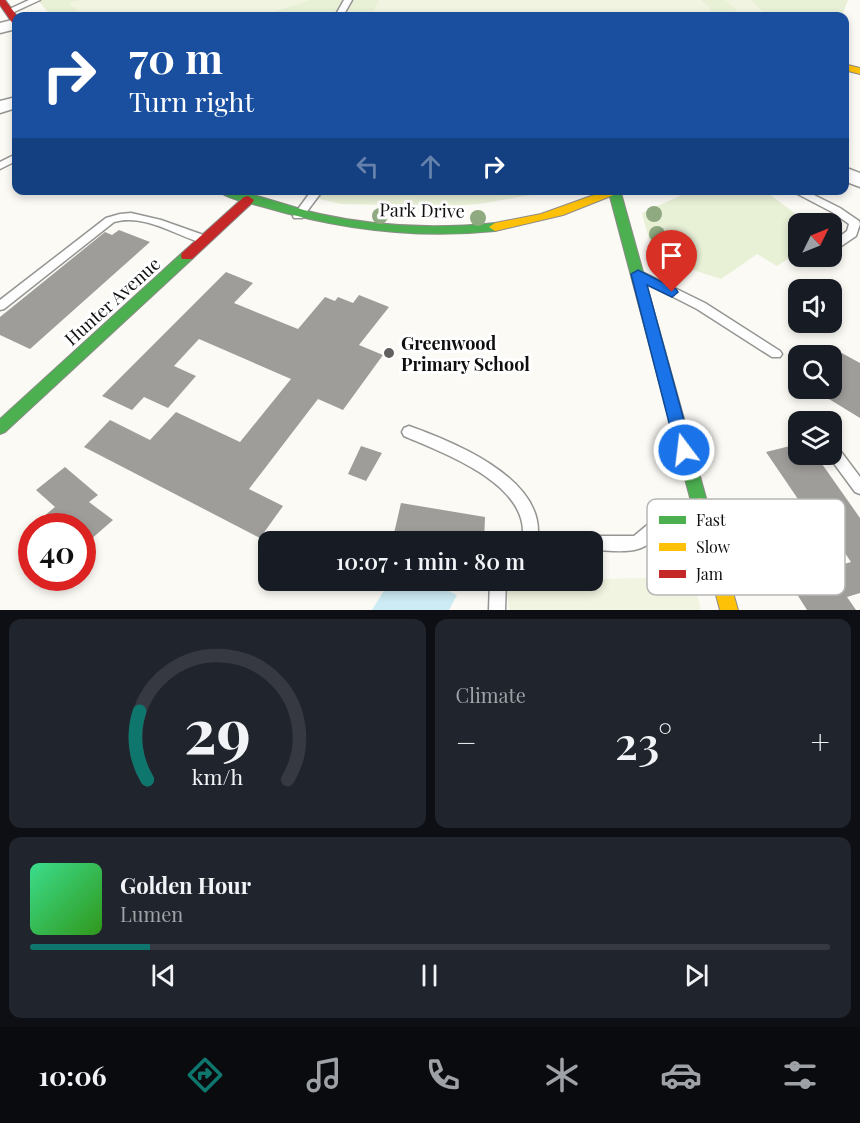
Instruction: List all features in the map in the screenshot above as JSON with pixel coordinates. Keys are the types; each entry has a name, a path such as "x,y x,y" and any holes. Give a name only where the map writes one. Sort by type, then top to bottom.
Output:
{"street":[{"path":"0,28 11,14"},
{"name":"Park Drive","path":"234,195 298,216 330,223 389,230 456,230 508,226 556,215 610,195"},
{"path":"619,195 697,499"},
{"name":"Hunter Avenue","path":"0,428 248,201"},
{"path":"725,595 729,610"}],"lane":[{"path":"15,12 36,0"},
{"path":"298,216 314,195"},
{"path":"805,195 841,213"},
{"path":"842,214 853,219 855,226 852,233 842,241"},
{"path":"0,306 110,220 120,215 148,220 205,240"},
{"path":"638,274 701,306 776,354"},
{"path":"409,432 474,460 507,485 528,514 525,531"},
{"path":"842,464 860,488"},
{"path":"603,543 635,543 647,536"},
{"path":"497,610 498,591"}],"green space":[{"path":"38,0 848,0 844,12 48,12"},
{"path":"79,0 311,0 274,12 79,12 69,3"},
{"path":"379,0 701,0 711,12 373,12"},
{"path":"725,0 751,0 763,12 738,12"},
{"path":"303,195 530,195 479,204 446,206 341,204"},
{"path":"682,195 770,195 795,213 788,213 788,259 777,266 757,254 721,279 669,262 652,251 642,213"},
{"path":"647,578 647,595 697,595 701,610 509,610 507,591 603,591 603,579"}],"water":[{"path":"384,591 449,591 457,595 449,610 372,610"}],"building":[{"path":"119,230 150,242 30,349 0,335 0,317 105,232 112,235"},
{"path":"226,272 253,283 234,303 298,329 325,297 335,301 338,297 353,303 359,295 389,307 359,345 383,355 343,410 318,399 249,489 283,506 265,531 258,531 258,537 84,447 110,420 150,440 176,412 240,442 291,379 199,339 174,366 196,376 168,408 144,397 132,410 102,396"},
{"path":"842,353 860,363 860,418 829,399 842,399"},
{"path":"361,446 382,453 366,481 348,474"},
{"path":"788,446 788,465 823,465 860,518 860,593 847,597 856,610 807,610 798,595 845,595 845,564 851,562 845,553 845,499 798,499 766,452"},
{"path":"65,467 98,495 89,502 113,520 96,535 96,513 48,513 55,507 36,490"},
{"path":"401,503 485,517 484,531 395,531"}],"traffic: fast":[{"path":"238,195 290,211 357,225 426,231 495,227"},
{"path":"616,195 698,499"},
{"path":"0,428 187,256"}],"traffic: slow":[{"path":"849,68 860,71"},
{"path":"495,227 559,213 607,195"},
{"path":"725,595 729,610"}],"traffic: jam":[{"path":"1,0 12,16"},
{"path":"187,256 248,200"}],"place":[{"name":"Greenwood Primary School","path":"389,353"}],"route":[{"path":"672,292 638,274 684,450"}]}
